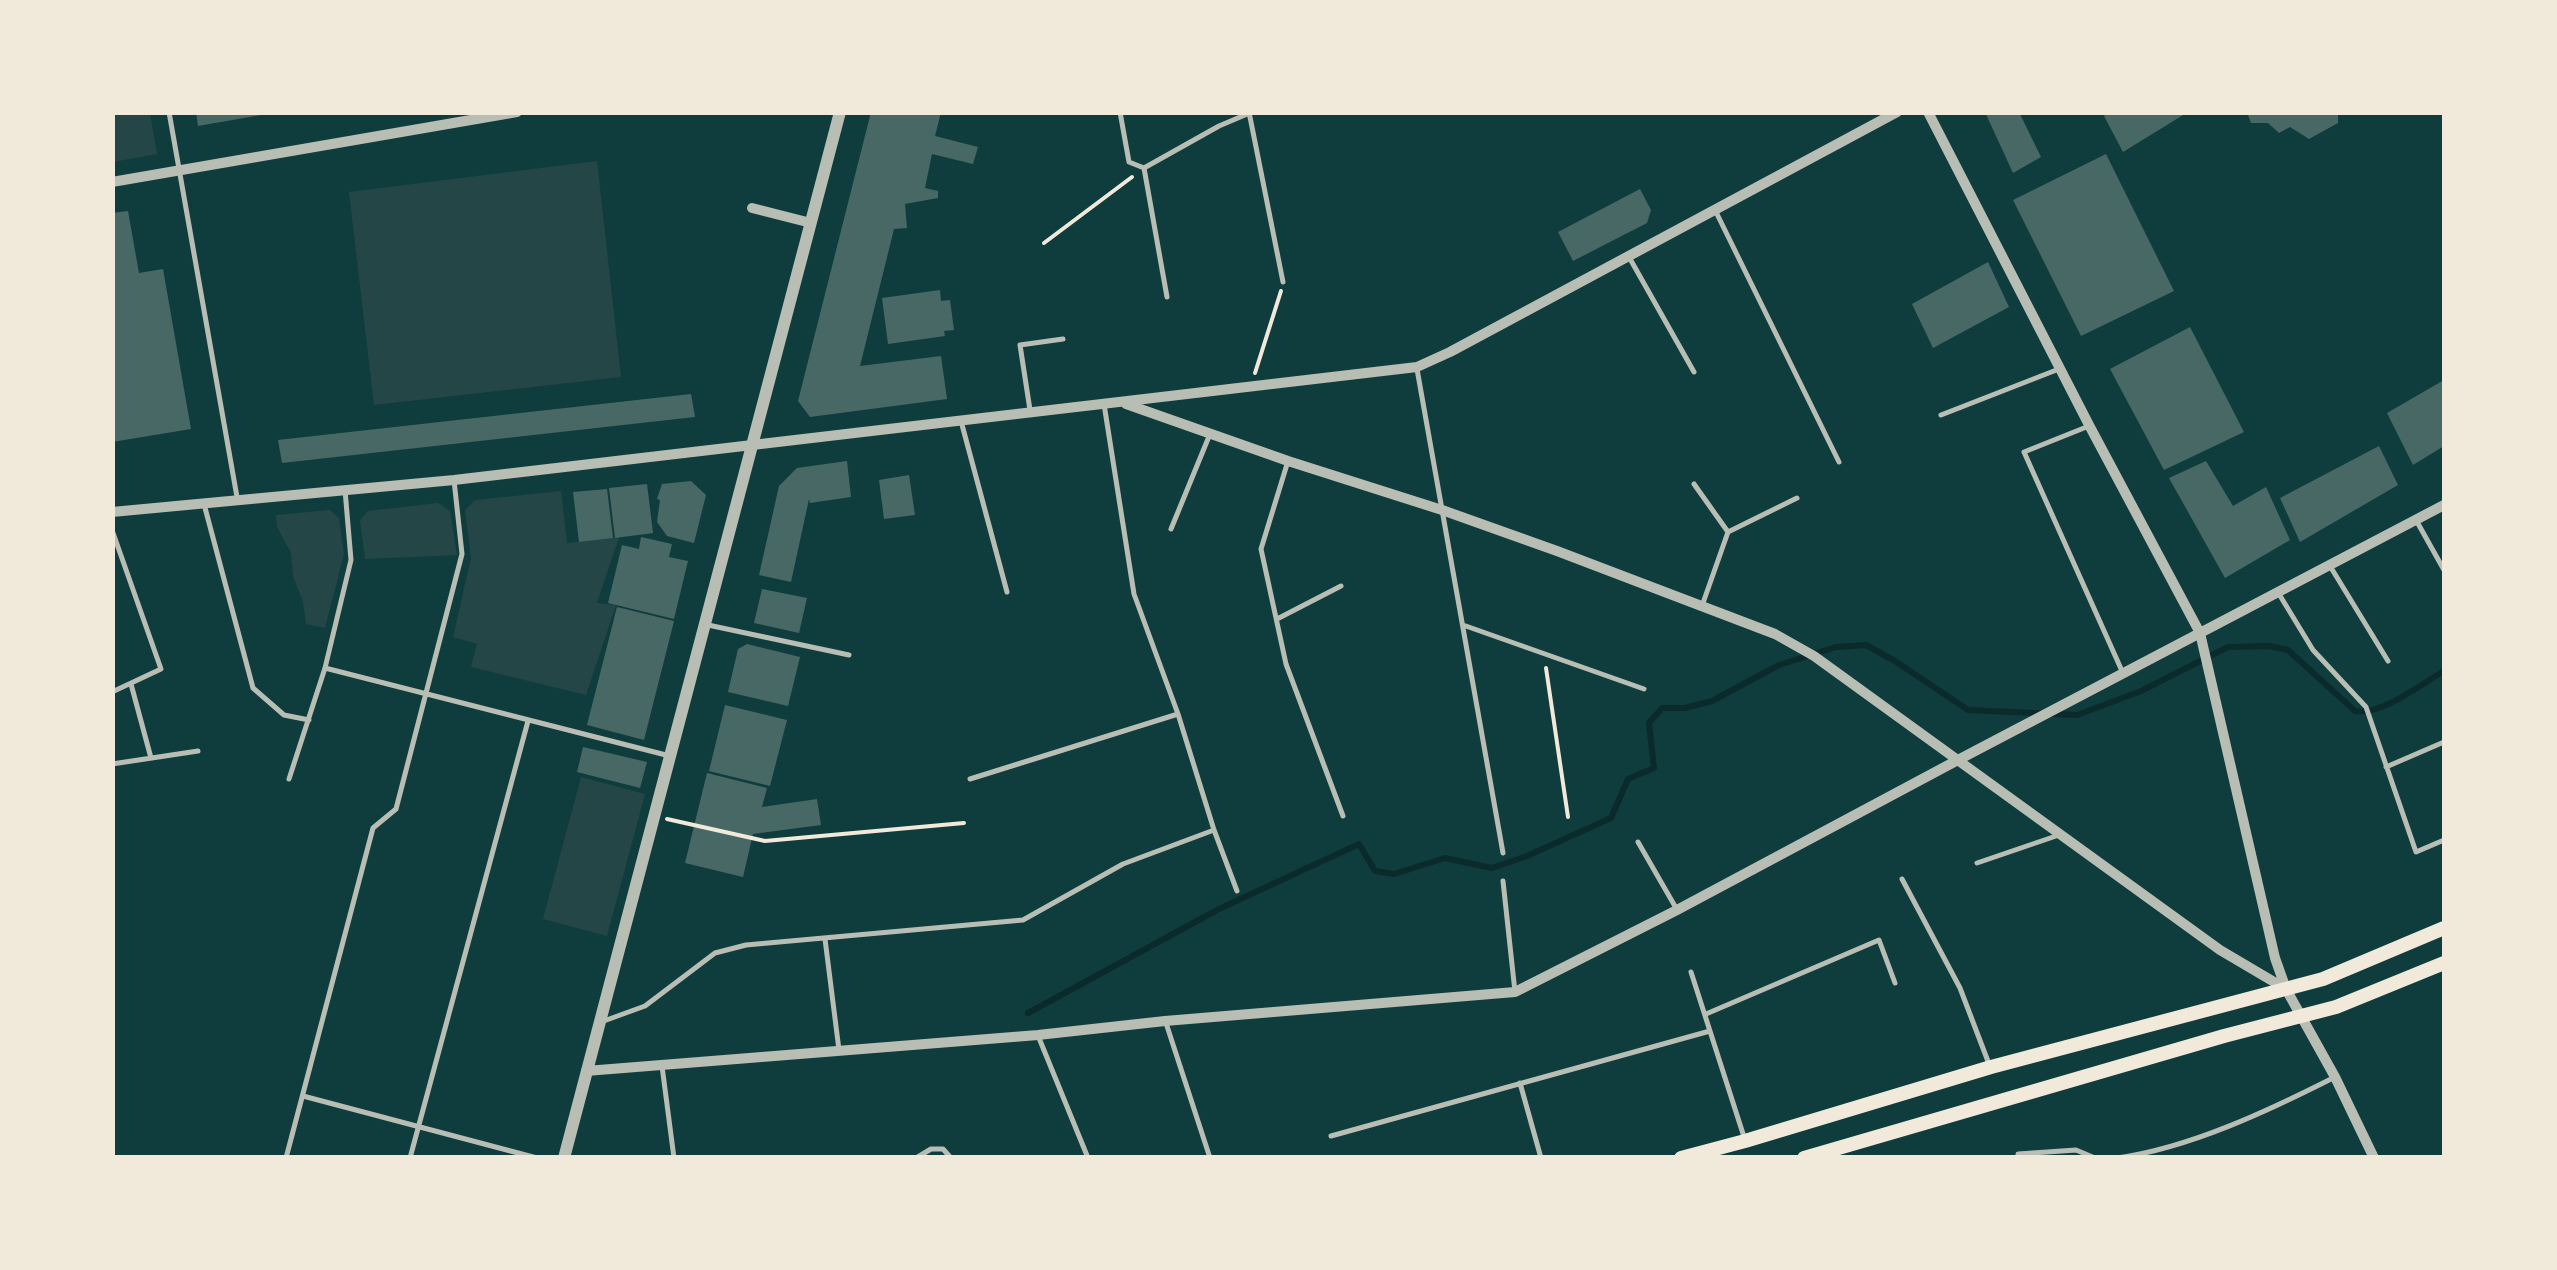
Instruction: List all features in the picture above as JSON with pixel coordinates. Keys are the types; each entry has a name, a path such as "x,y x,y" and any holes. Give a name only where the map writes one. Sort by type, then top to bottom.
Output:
{"main road":[{"path":"1681,1158 1990,1067 2323,979 2444,928"},
{"path":"1804,1158 2336,1007 2444,963"}],"street":[{"path":"112,182 516,112"},
{"path":"564,1158 840,112"},
{"path":"112,512 454,480 1416,367 1896,112"},
{"path":"1928,112 2200,633 2266,925 2286,989 2335,1077 2373,1157"},
{"path":"752,208 811,223"},
{"path":"1121,402 1557,550 1775,634 1814,656 2220,950 2286,989"},
{"path":"586,1071 1515,992 2444,505"}],"lane":[{"path":"169,112 238,500"},
{"path":"1120,112 1129,162 1144,168"},
{"path":"1144,168 1218,126 1250,113 1283,282"},
{"path":"1144,168 1167,297"},
{"path":"1714,210 1840,462"},
{"path":"1629,257 1694,372"},
{"path":"1030,413 1020,345 1063,338"},
{"path":"1416,367 1503,854"},
{"path":"1941,415 2061,369"},
{"path":"1104,404 1134,594 1237,891"},
{"path":"961,421 1007,592"},
{"path":"2090,426 2024,452 2124,674"},
{"path":"1171,529 1210,434"},
{"path":"1288,461 1262,548 1286,664 1344,816"},
{"path":"286,1158 373,828 396,808 462,554 454,480"},
{"path":"1694,484 1728,532"},
{"path":"289,779 325,668 351,560 346,490"},
{"path":"1702,606 1728,532 1797,498"},
{"path":"204,503 252,688 284,715 309,720"},
{"path":"2416,520 2444,570"},
{"path":"112,530 161,668 112,692"},
{"path":"2330,566 2388,661"},
{"path":"1277,619 1341,586"},
{"path":"2278,593 2313,650 2366,707 2416,852 2444,840"},
{"path":"705,624 849,655"},
{"path":"1463,626 1644,689"},
{"path":"325,668 670,756"},
{"path":"131,684 151,758"},
{"path":"970,779 1178,714"},
{"path":"410,1158 528,720"},
{"path":"2386,768 2444,742"},
{"path":"112,764 198,751"},
{"path":"598,1023 645,1006 716,953 746,946 1023,920 1122,864 1214,830"},
{"path":"1977,863 2059,835"},
{"path":"1638,842 1677,910"},
{"path":"1902,879 1960,988 1990,1067"},
{"path":"1502,881 1515,992"},
{"path":"825,938 840,1050"},
{"path":"1706,1014 1879,940 1895,982"},
{"path":"1691,972 1745,1141"},
{"path":"1165,1021 1210,1158"},
{"path":"1331,1136 1710,1031"},
{"path":"1038,1035 1088,1158"},
{"path":"662,1065 674,1158"},
{"path":"2117,1158 2147,1154 2267,1111 2335,1077"},
{"path":"1520,1083 1541,1158"},
{"path":"302,1096 538,1158"},
{"path":"916,1158 931,1150 943,1150 951,1158"},
{"path":"2018,1158 2018,1154 2076,1150 2096,1158"}],"path":[{"path":"1044,243 1144,168"},
{"path":"1252,386 1283,282"},
{"path":"1544,652 1568,816"},
{"path":"654,816 765,841 964,822"}],"shaded area":[{"path":"113,112 150,113 157,154 113,162"},
{"path":"597,161 621,377 374,405 349,192"},
{"path":"561,491 567,543 619,537 597,603 616,605 586,695 471,667 477,644 453,637 471,558 465,510 475,500"},
{"path":"438,503 450,511 457,555 365,559 360,520 368,511"},
{"path":"330,510 339,518 344,554 325,628 306,624 291,553 277,527 276,515"},
{"path":"581,777 645,794 607,936 543,919"}],"building":[{"path":"196,112 261,112 261,115 198,126"},
{"path":"871,112 941,112 935,136 978,147 973,164 932,154 925,188 938,191 938,198 905,204 907,228 894,229 860,366 941,356 947,399 810,417 798,401"},
{"path":"1985,112 2019,112 2041,157 2013,173"},
{"path":"2110,112 2188,112 2123,152 2104,116"},
{"path":"2247,112 2338,112 2338,123 2309,139 2290,127 2279,133 2268,123 2251,123"},
{"path":"2106,154 2174,291 2081,336 2013,200"},
{"path":"1640,189 1651,210 1647,223 1573,261 1558,232"},
{"path":"128,211 139,273 163,269 191,429 112,442 112,213"},
{"path":"1988,262 2009,307 1933,348 1912,304"},
{"path":"940,290 941,301 950,300 954,330 944,331 945,336 888,344 882,298"},
{"path":"2190,327 2244,432 2164,470 2110,369"},
{"path":"2444,380 2444,446 2413,465 2387,413"},
{"path":"691,394 695,417 282,463 278,440"},
{"path":"2379,446 2398,485 2300,542 2280,498"},
{"path":"847,461 851,497 810,503 809,499 791,582 759,575 779,486 797,468"},
{"path":"2206,461 2233,506 2266,487 2290,540 2225,578 2169,478"},
{"path":"909,475 915,515 884,519 879,480"},
{"path":"691,481 706,495 694,543 667,536 657,522 657,499 662,484"},
{"path":"647,484 653,533 615,538 609,488"},
{"path":"607,489 613,538 579,542 573,492"},
{"path":"641,537 672,544 669,557 688,561 674,619 608,603 622,545 639,549"},
{"path":"762,589 807,598 799,633 754,623"},
{"path":"617,607 674,621 644,740 587,725"},
{"path":"747,644 800,657 788,706 728,692 738,649"},
{"path":"725,705 787,720 770,786 709,771"},
{"path":"583,747 647,762 640,788 577,772"},
{"path":"707,773 767,788 762,807 817,799 821,825 753,834 743,877 685,863"}],"waterway":[{"path":"1028,1013 1219,909 1359,844 1375,871 1394,874 1445,858 1492,868 1611,818 1628,779 1654,768 1649,723 1662,708 1685,708 1712,701 1779,665 1836,647 1866,645 1968,710 2077,715 2141,691 2228,647 2269,646 2288,650 2355,711 2389,704 2444,671"}]}
